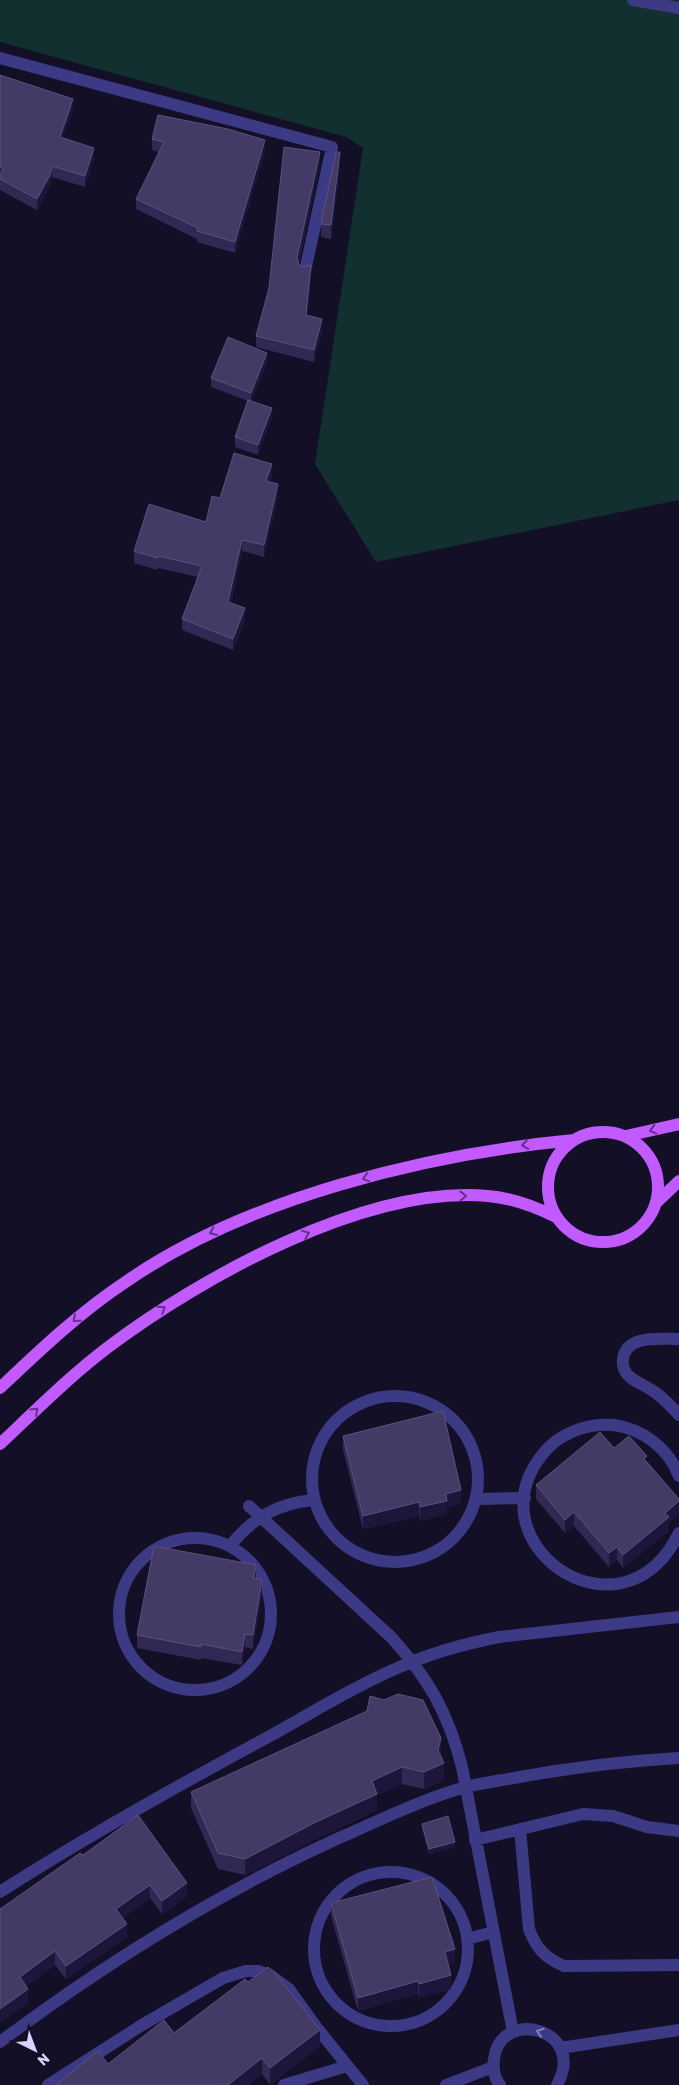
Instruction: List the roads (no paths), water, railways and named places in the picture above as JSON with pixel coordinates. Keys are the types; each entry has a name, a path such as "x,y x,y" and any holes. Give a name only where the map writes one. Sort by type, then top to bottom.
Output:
{"main road":[{"path":"626,1136 679,1124"},
{"path":"609,1132 626,1136 643,1148 654,1164 658,1184 656,1203 651,1215 643,1225 629,1235 613,1241 595,1241 579,1236 566,1228 556,1217 550,1201 548,1184 552,1167 560,1152 574,1140 590,1133 609,1132"},
{"path":"0,1388 49,1342 111,1292 169,1254 214,1232 301,1198 390,1172 481,1152 574,1140"},
{"path":"656,1203 679,1181"},
{"path":"0,1444 73,1376 141,1323 214,1278 297,1237 363,1214 401,1204 440,1197 480,1196 512,1200 535,1207 556,1217"}],"street":[{"path":"633,0 662,3 679,8"},
{"path":"0,58 332,147 305,272"},
{"path":"679,1338 633,1342 623,1355 623,1363 625,1371 630,1377 653,1390 679,1416"},
{"path":"395,1396 418,1399 433,1405 458,1424 467,1437 478,1467 477,1498 463,1528 440,1549 419,1559 395,1563 379,1562 364,1557 338,1540 319,1515 314,1500 312,1484 316,1453 322,1438 343,1414 371,1399 395,1396"},
{"path":"679,1476 671,1460 650,1438 622,1426 592,1426 577,1429 564,1436 541,1456 527,1484 525,1498 528,1528 542,1555 565,1575 580,1581 610,1584 625,1582 639,1577 663,1559 679,1534"},
{"path":"477,1498 525,1498"},
{"path":"230,1546 243,1530 260,1516 286,1504 314,1500"},
{"path":"249,1506 392,1638 413,1661 430,1685 444,1712 455,1738 466,1787 513,2032"},
{"path":"202,1538 230,1546 242,1554 261,1576 271,1603 269,1632 257,1658 236,1678 210,1689 181,1690 154,1679 132,1659 120,1633 119,1604 128,1576 148,1554 173,1541 202,1538"},
{"path":"0,1892 164,1792 392,1670 413,1661 470,1643 499,1637 679,1617"},
{"path":"0,2042 56,2000 120,1956 186,1916 245,1884 393,1814 466,1787 594,1765 679,1758"},
{"path":"476,1840 575,1816 598,1814 613,1816 647,1827 679,1831"},
{"path":"520,1829 529,1929 533,1942 541,1953 564,1966 679,1965"},
{"path":"388,1872 416,1876 441,1890 459,1912 467,1939 466,1967 461,1980 449,1998 433,2013 407,2024 393,2026 365,2021 341,2007 323,1985 314,1958 316,1930 321,1917 337,1894 355,1882 374,1874 388,1872"},
{"path":"467,1939 493,1932"},
{"path":"48,2085 223,1978 246,1971 270,1974 289,1989 363,2085"},
{"path":"500,2085 496,2080 493,2067 495,2053 502,2041 513,2032 526,2029 540,2030 552,2037 560,2048 564,2062 562,2075 557,2085"},
{"path":"560,2048 679,2030"},
{"path":"284,2085 347,2066"},
{"path":"446,2085 493,2067"}]}
